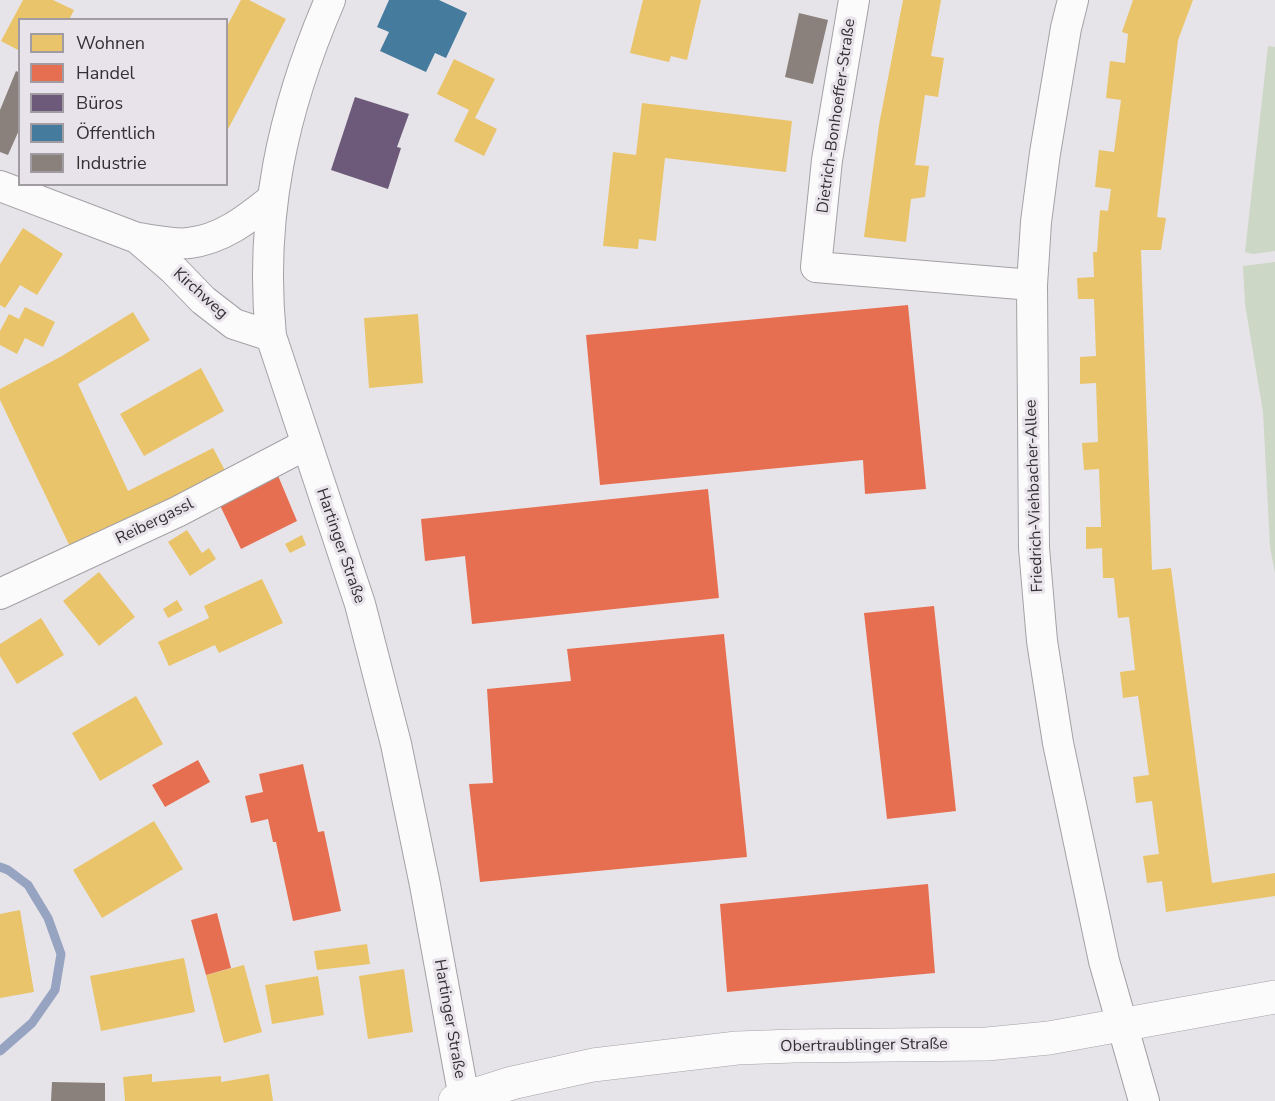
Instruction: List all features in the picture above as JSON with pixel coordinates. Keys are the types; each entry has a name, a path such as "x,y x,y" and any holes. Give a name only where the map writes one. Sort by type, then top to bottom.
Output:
{"street":[{"name":"Hartinger Straße","path":"330,0 313,40 290,110 272,200 267,292 271,336 360,604 396,744 425,885 459,1099"},
{"name":"Dietrich-Bonhoeffer-Straße","path":"854,0 827,160 816,267 1032,285"},
{"name":"Friedrich-Viehbacher-Allee","path":"1073,0 1066,28 1045,153 1036,222 1032,285 1034,549 1042,641 1052,713 1068,795 1104,961 1144,1101"},
{"name":"Kirchweg","path":"0,186 137,238 187,243 219,236 246,220 272,200"},
{"name":"Kirchweg","path":"137,238 174,270 203,300 234,324 271,336"},
{"name":"Reibergassl","path":"0,594 177,512 307,444"},
{"name":"Obertraublinger Straße","path":"459,1099 512,1083 593,1065 737,1048 987,1044 1048,1038 1275,997"}],"green space":[{"path":"1268,46 1275,47 1275,251 1253,254 1245,252"},
{"path":"1275,262 1275,573 1270,547 1263,412 1245,304 1243,266"}],"building: Wohnen":[{"path":"23,0 53,0 74,10 70,18 18,18 18,50 1,41"},
{"path":"241,0 249,0 286,19 228,129 228,24"},
{"path":"643,0 701,0 687,60 671,56 669,62 630,53"},
{"path":"903,0 941,0 931,56 944,58 938,97 925,95 915,165 929,166 925,197 911,199 906,242 864,237 879,125"},
{"path":"1133,0 1193,0 1178,40 1157,217 1166,218 1161,250 1141,250 1152,570 1171,568 1212,883 1275,873 1275,896 1166,912 1162,881 1147,883 1143,856 1159,854 1152,801 1136,803 1133,777 1149,775 1138,696 1123,698 1120,672 1135,670 1129,617 1118,618 1114,578 1103,578 1102,548 1086,549 1086,527 1101,527 1099,469 1084,470 1082,443 1098,442 1096,383 1080,384 1080,357 1096,356 1094,299 1078,299 1077,278 1094,277 1093,252 1097,252 1100,210 1108,211 1111,189 1095,187 1099,150 1114,152 1121,100 1106,98 1110,61 1125,63 1128,34 1122,32"},
{"path":"454,59 495,79 475,118 497,129 484,156 454,141 469,110 437,94"},
{"path":"642,103 792,121 786,172 665,158 656,241 639,239 638,249 603,246 613,152 636,155"},
{"path":"23,228 63,254 37,295 20,285 5,308 0,305 0,264"},
{"path":"25,307 55,322 43,347 25,338 17,354 0,345 0,331 9,314 19,319"},
{"path":"133,312 150,340 78,384 128,491 213,448 228,476 73,553 0,400 0,389 62,356"},
{"path":"418,314 423,383 369,388 364,318"},
{"path":"201,368 224,411 144,456 120,414"},
{"path":"187,530 202,553 209,548 216,559 190,576 168,542"},
{"path":"302,535 306,545 290,553 285,544"},
{"path":"99,572 135,617 99,646 63,601"},
{"path":"262,579 283,623 219,653 215,645 169,666 158,642 209,618 204,606"},
{"path":"177,600 183,610 168,618 163,609"},
{"path":"41,618 64,655 17,684 0,656 0,644"},
{"path":"136,696 163,744 100,781 72,733"},
{"path":"154,821 183,869 102,918 73,870"},
{"path":"20,910 34,992 0,998 0,914"},
{"path":"367,944 370,964 317,970 314,951"},
{"path":"184,958 195,1012 101,1031 90,976"},
{"path":"244,965 262,1032 224,1043 206,975"},
{"path":"404,969 413,1032 368,1039 359,976"},
{"path":"318,976 324,1015 272,1024 265,985"},
{"path":"152,1074 152,1082 221,1076 221,1082 269,1074 273,1101 125,1101 123,1077"}],"building: Handel":[{"path":"908,305 926,489 865,494 863,460 600,485 586,335"},
{"path":"274,466 297,521 241,549 214,493"},
{"path":"708,489 719,598 472,624 465,556 425,561 421,519"},
{"path":"934,606 956,811 887,819 864,613"},
{"path":"724,634 747,857 480,882 469,784 493,783 487,689 571,681 567,649"},
{"path":"198,760 210,782 165,807 152,785"},
{"path":"303,764 318,832 324,831 341,911 293,921 276,842 273,842 268,819 251,823 245,796 263,792 259,774"},
{"path":"928,884 935,973 727,992 720,904"},
{"path":"217,913 231,968 206,975 191,920"}],"building: Büros":[{"path":"355,97 409,114 397,147 401,148 388,189 331,170"}],"building: Öffentlich":[{"path":"389,0 439,0 467,13 446,58 435,53 426,72 380,51 389,32 377,27"}],"building: Industrie":[{"path":"799,13 828,20 813,84 785,77"},
{"path":"16,71 18,72 18,132 8,155 0,152 0,110"},
{"path":"52,1082 105,1083 105,1101 51,1101"}],"waterway":[{"path":"0,867 8,870 28,885 48,918 61,954 55,990 32,1023 0,1051"}]}
